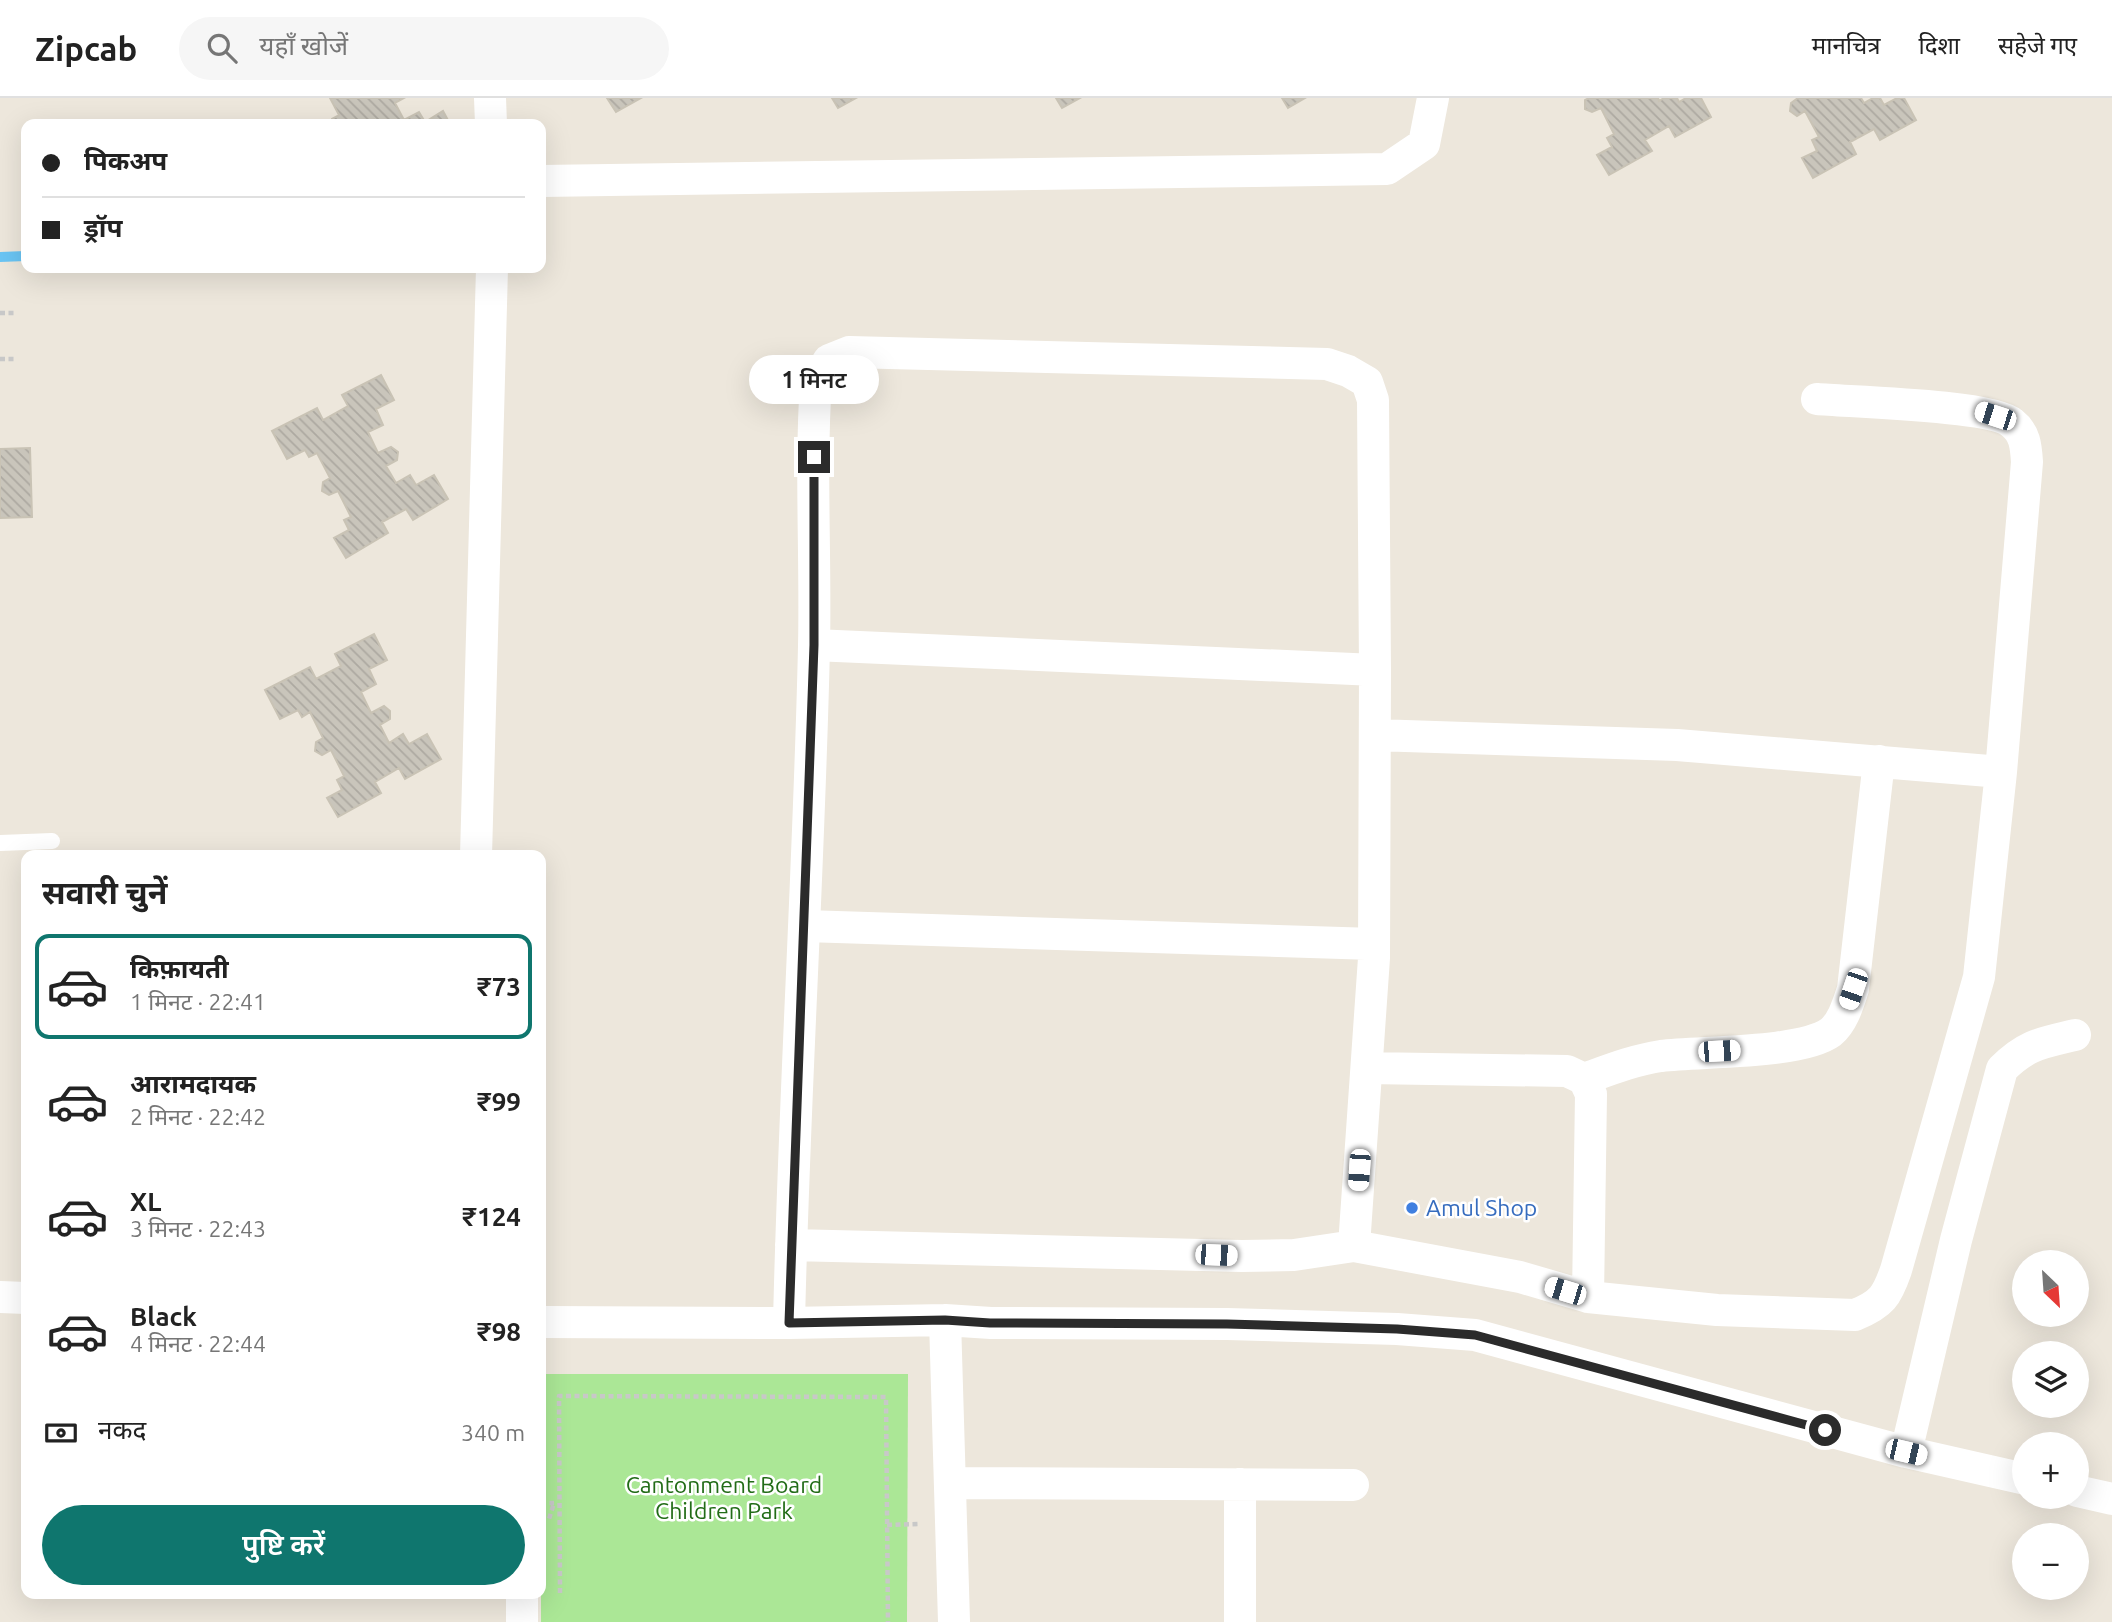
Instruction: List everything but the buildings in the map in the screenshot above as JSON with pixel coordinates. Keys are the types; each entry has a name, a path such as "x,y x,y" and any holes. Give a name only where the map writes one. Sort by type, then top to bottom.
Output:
{"street":[{"path":"490,98 491,119"},
{"path":"546,181 1387,169 1424,144 1433,98"},
{"path":"475,850 492,273"},
{"path":"789,1323 814,645 815,392 816,381 829,360 849,352 1327,364 1348,371 1367,382 1373,400 1374,944 1354,1246"},
{"path":"791,1245 1242,1256 1294,1255 1354,1246 1520,1277 1588,1297 1717,1310 1855,1315 1873,1308 1887,1294 1896,1269 1979,977 2001,772 2027,462 2025,438 2011,421 1980,411 1817,399"},
{"path":"814,645 1375,670"},
{"path":"1375,735 1677,745 2001,772"},
{"path":"1584,1079 1618,1066 1657,1057 1784,1047 1814,1041 1832,1031 1844,1014 1853,989 1879,761"},
{"path":"805,926 1374,944"},
{"path":"1906,1452 1956,1240 2002,1069 2018,1053 2033,1045 2075,1035"},
{"path":"1367,1068 1567,1071 1584,1079 1591,1094 1588,1297"},
{"path":"0,1297 21,1298"},
{"path":"945,1320 954,1622"},
{"path":"546,1322 789,1323 945,1320 990,1323 1227,1324 1397,1329 1475,1335 1906,1452 2012,1476"},
{"path":"951,1483 1353,1485"},
{"path":"1240,1484 1240,1622"},
{"path":"2089,1494 2112,1499"},
{"path":"522,1599 522,1622"}],"lane":[{"path":"0,843 52,841"}],"path":[{"path":"0,313 15,313"},
{"path":"0,359 17,359"},
{"path":"559,1596 559,1395 886,1397 888,1622"},
{"path":"546,1503 557,1503"},
{"path":"546,1519 549,1519 557,1503"}],"green space":[{"name":"Cantonment Board Children Park","path":"546,1374 908,1374 907,1622 541,1622 541,1599 546,1599"}],"waterway":[{"path":"0,257 21,256"}],"place":[{"name":"Amul Shop","path":"1412,1208"}],"route":[{"path":"814,457 814,645 789,1323 945,1320 990,1323 1227,1324 1397,1329 1475,1335 1825,1430"}]}
